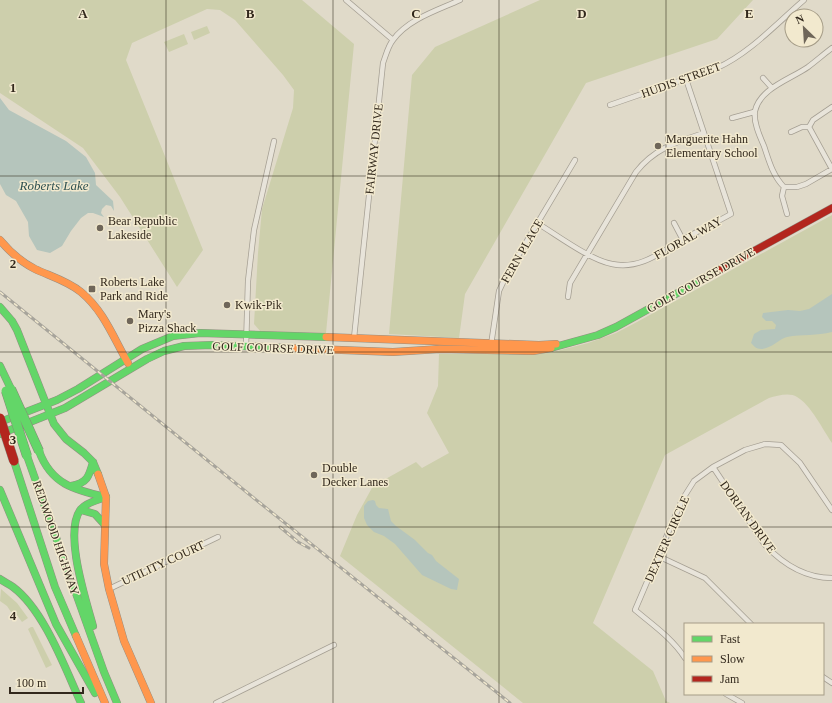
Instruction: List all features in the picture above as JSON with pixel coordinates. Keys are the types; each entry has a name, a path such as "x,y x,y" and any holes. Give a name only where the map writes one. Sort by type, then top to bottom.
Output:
{"main road":[{"name":"GOLF COURSE DRIVE","path":"0,434 65,408 131,369 164,352 184,346 393,352 491,346 566,344 598,335 616,327 832,208"},
{"path":"0,240 17,257 30,266 80,291 89,299 96,306 105,320 131,369"},
{"path":"0,307 12,320 17,330 50,415 58,431 94,462 106,497 104,564 109,589 124,641 151,703"},
{"name":"GOLF COURSE DRIVE","path":"0,422 46,405 66,395 160,340 182,334 246,334 354,338 491,346"},
{"path":"0,366 8,390 45,465 52,474 59,481 106,497"},
{"name":"REDWOOD HIGHWAY","path":"0,372 8,390 27,456 104,672 117,703"},
{"name":"REDWOOD HIGHWAY","path":"0,418 55,587 105,703"},
{"path":"71,486 80,485 86,480 94,462"},
{"path":"0,490 56,624 101,703"},
{"path":"104,672 78,558 74,526 81,510 94,500 106,497"},
{"path":"81,510 89,510 94,513 105,525"},
{"path":"0,579 22,594 36,612 81,703"}],"street":[{"path":"346,0 393,40"},
{"name":"FAIRWAY DRIVE","path":"354,338 384,63 387,51 393,40 402,30 413,22 460,0"},
{"name":"HUDIS STREET","path":"610,105 717,68 730,62 804,0"},
{"path":"809,127 832,169 806,184 797,187 784,187 774,172 756,125 754,112 763,96 772,88 808,67 832,48"},
{"path":"763,78 772,88"},
{"name":"FLORAL WAY","path":"538,223 588,254 611,264 622,266 634,265 649,260 731,214 686,79"},
{"path":"809,127 813,120 832,107"},
{"path":"732,118 754,112"},
{"path":"791,132 802,127 809,127"},
{"path":"568,297 570,283 643,162 667,145 704,132"},
{"path":"246,347 248,281 254,230 274,142"},
{"name":"FERN PLACE","path":"491,346 499,291 506,276 575,160"},
{"path":"784,187 782,196 787,214"},
{"path":"674,223 683,240"},
{"name":"DEXTER CIRCLE","path":"684,656 666,635 635,610 682,500 694,481 713,467 745,450 765,444 781,445 800,462 832,510"},
{"name":"DORIAN DRIVE","path":"713,467 766,545 776,556 797,570 809,574 832,578"},
{"name":"UTILITY COURT","path":"109,589 218,537"},
{"path":"658,556 704,578 750,623"},
{"path":"216,703 334,645"},
{"path":"728,695 742,703"}],"green space":[{"path":"0,0 302,0 354,44 326,333 261,332 254,324 262,209 293,108 294,90 283,75 235,20 220,10 207,9 132,43 126,60 203,250 177,287 120,197 83,148 0,93"},
{"path":"540,0 753,0 717,39 586,83 465,294 459,338 389,334 412,75 435,47"},
{"path":"207,26 210,33 194,40 191,32"},
{"path":"184,34 188,44 169,52 164,42"},
{"path":"832,215 832,443 816,418 802,401 794,396 779,395 769,398 665,455 593,623 653,671 666,701 670,703 523,703 340,556 357,515 373,486 416,462 422,468 449,453 427,413 438,386 439,354 535,354 553,352 588,343 616,333 637,322"},
{"path":"1,589 17,603 28,618 22,622 14,611 11,612 7,606 0,601"},
{"path":"33,627 52,665 46,668 28,629"}],"water":[{"name":"Roberts Lake","path":"0,98 9,110 66,141 86,157 95,173 96,185 113,201 114,211 111,206 106,205 102,209 101,213 104,217 93,213 88,213 81,218 62,246 50,253 37,250 29,236 28,222 16,201 6,195 0,184"},
{"path":"832,294 832,332 787,337 765,349 755,347 751,343 754,334 761,330 775,329 776,325 772,321 766,321 762,317 763,313 788,310 800,311 809,309"},
{"path":"373,500 379,508 388,509 391,521 396,526 415,540 432,555 436,561 459,579 457,590 451,589 422,575 395,544 384,536 374,532 367,525 364,518 364,506 368,501"}],"railway":[{"path":"0,292 510,703"},
{"path":"280,527 298,542 309,548"}],"traffic: fast":[{"path":"551,348 598,335 616,327 721,269"},
{"path":"0,307 12,321 17,330 54,424 66,439 93,462 98,474"},
{"path":"0,422 57,400 78,389 142,349 173,336 200,333 326,337"},
{"path":"0,434 65,408 147,359 164,351 184,346 212,345 290,348"},
{"path":"0,366 11,389"},
{"path":"11,389 39,451"},
{"path":"6,391 27,456"},
{"path":"39,451 50,471 65,484 84,492 106,497"},
{"path":"27,456 104,672 117,703"},
{"path":"14,461 55,587 76,636"},
{"path":"71,486 84,481 90,472 93,462"},
{"path":"0,490 56,624 95,693"},
{"path":"93,626 81,583 75,549 74,533 76,519 81,509 89,503 106,497"},
{"path":"81,510 95,514 105,525"},
{"path":"0,579 13,587 24,597 44,625 53,640 81,703"}],"traffic: slow":[{"path":"0,240 20,260 35,269 59,279 81,292 102,316 128,363"},
{"path":"326,337 539,345 556,344"},
{"path":"290,348 393,352 440,349 533,351 551,348"},
{"path":"98,474 106,497 104,564 109,589 124,641 151,703"},
{"path":"76,636 105,703"}],"traffic: jam":[{"path":"721,269 832,208"},
{"path":"0,418 14,461"}],"place":[{"name":"Marguerite Hahn Elementary School","path":"658,146"},
{"name":"Bear Republic Lakeside","path":"100,228"},
{"name":"Roberts Lake Park and Ride","path":"92,289"},
{"name":"Kwik-Pik","path":"227,305"},
{"name":"Mary's Pizza Shack","path":"130,321"},
{"name":"Double Decker Lanes","path":"314,475"}]}
